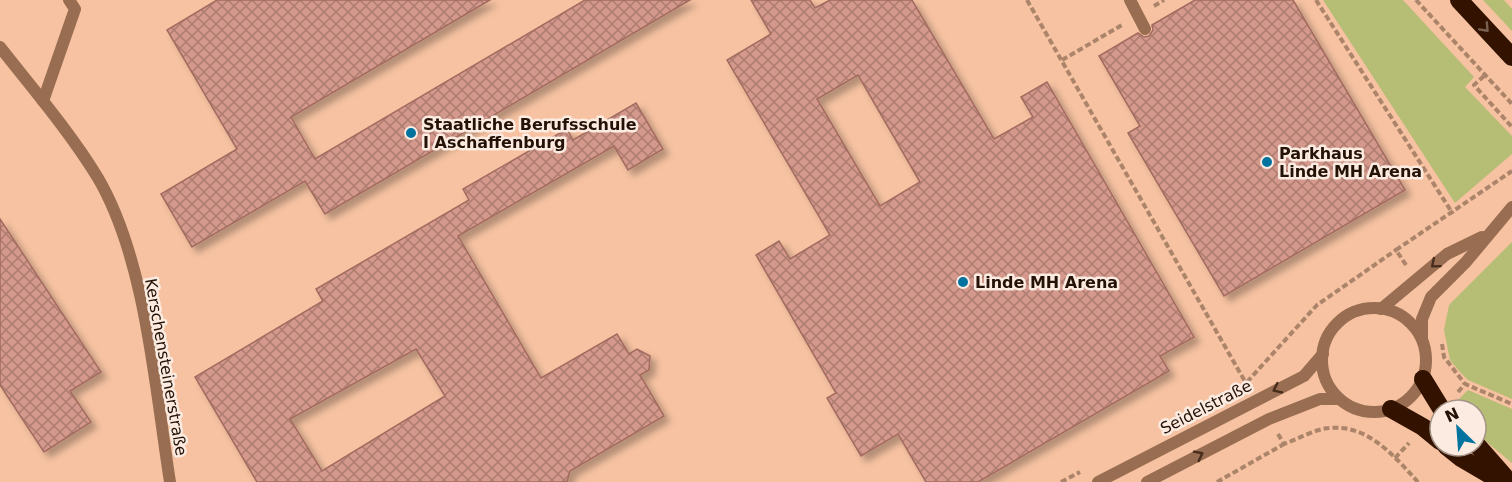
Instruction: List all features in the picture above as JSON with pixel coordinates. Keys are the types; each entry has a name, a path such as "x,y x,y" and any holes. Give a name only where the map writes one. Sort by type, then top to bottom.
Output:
{"highway":[{"path":"1459,0 1512,57"},
{"path":"1423,379 1435,398"},
{"path":"1391,409 1428,433"},
{"path":"1461,458 1502,482"},
{"path":"1488,458 1509,482"}],"street":[{"path":"43,101 75,9 69,0"},
{"path":"1130,0 1145,29"},
{"name":"Kerschensteinerstraße","path":"0,47 43,101 98,179 123,235 140,301 170,482"},
{"path":"1147,482 1269,420 1320,399 1339,399 1367,412 1391,409 1410,397 1423,379 1426,366 1422,319 1431,297 1466,262 1486,235 1512,207"},
{"path":"1381,309 1447,254 1486,235"},
{"path":"1339,399 1327,382 1323,354 1333,329 1345,318 1360,311 1381,309 1401,316 1417,331 1422,340"},
{"name":"Seidelstraße","path":"1098,482 1304,376 1323,354"}],"path":[{"path":"1027,0 1256,399"},
{"path":"1062,60 1164,0"},
{"path":"1316,0 1453,213"},
{"path":"1416,0 1512,104"},
{"path":"1484,76 1474,85 1512,127"},
{"path":"1236,389 1246,384 1317,305 1512,171"},
{"path":"1396,250 1417,279"},
{"path":"1453,398 1465,384 1512,405"},
{"path":"1269,420 1284,444"},
{"path":"1217,482 1284,444 1328,428 1356,429 1395,458 1418,482"},
{"path":"1061,482 1089,467"}],"green space":[{"path":"1323,0 1403,0 1474,77 1465,87 1512,136 1512,154 1455,203"},
{"path":"1483,0 1504,0 1512,9 1512,31"},
{"path":"1512,242 1512,399 1468,380 1459,371 1450,360 1444,330 1449,305"},
{"path":"1468,390 1487,398 1460,398"},
{"path":"1488,399 1512,409 1512,463 1488,443"}],"building":[{"name":"Staatliche Berufsschule I Aschaffenburg","path":"217,0 490,0 291,117 315,159 585,0 690,0 325,214 305,181 192,247 161,194 237,149 167,30"},
{"name":"Linde MH Arena","path":"751,0 810,0 815,8 830,0 912,0 994,139 1033,117 1021,97 1047,82 1194,337 1160,356 1169,371 978,482 926,482 898,434 861,456 827,398 836,393 756,255 779,241 790,259 830,235 727,60 771,34","holes":["858,75 920,182 880,206 817,99"]},
{"name":"Parkhaus Linde MH Arena","path":"1195,0 1293,0 1405,190 1224,296 1128,133 1140,126 1099,56 1138,33 1144,37 1149,36 1153,30 1152,25"},
{"path":"636,103 663,149 628,170 614,146 458,236 541,378 617,334 629,354 637,349 650,356 649,370 640,375 664,416 570,471 567,482 257,482 195,377 323,301 316,289 469,200 463,189 567,129 573,140","holes":["416,349 445,396 322,471 290,419"]},
{"path":"0,219 101,372 70,391 91,422 44,452 0,385"}],"place":[{"name":"Staatliche Berufsschule I Aschaffenburg","path":"411,133"},
{"name":"Parkhaus Linde MH Arena","path":"1267,162"},
{"name":"Linde MH Arena","path":"963,282"}]}
